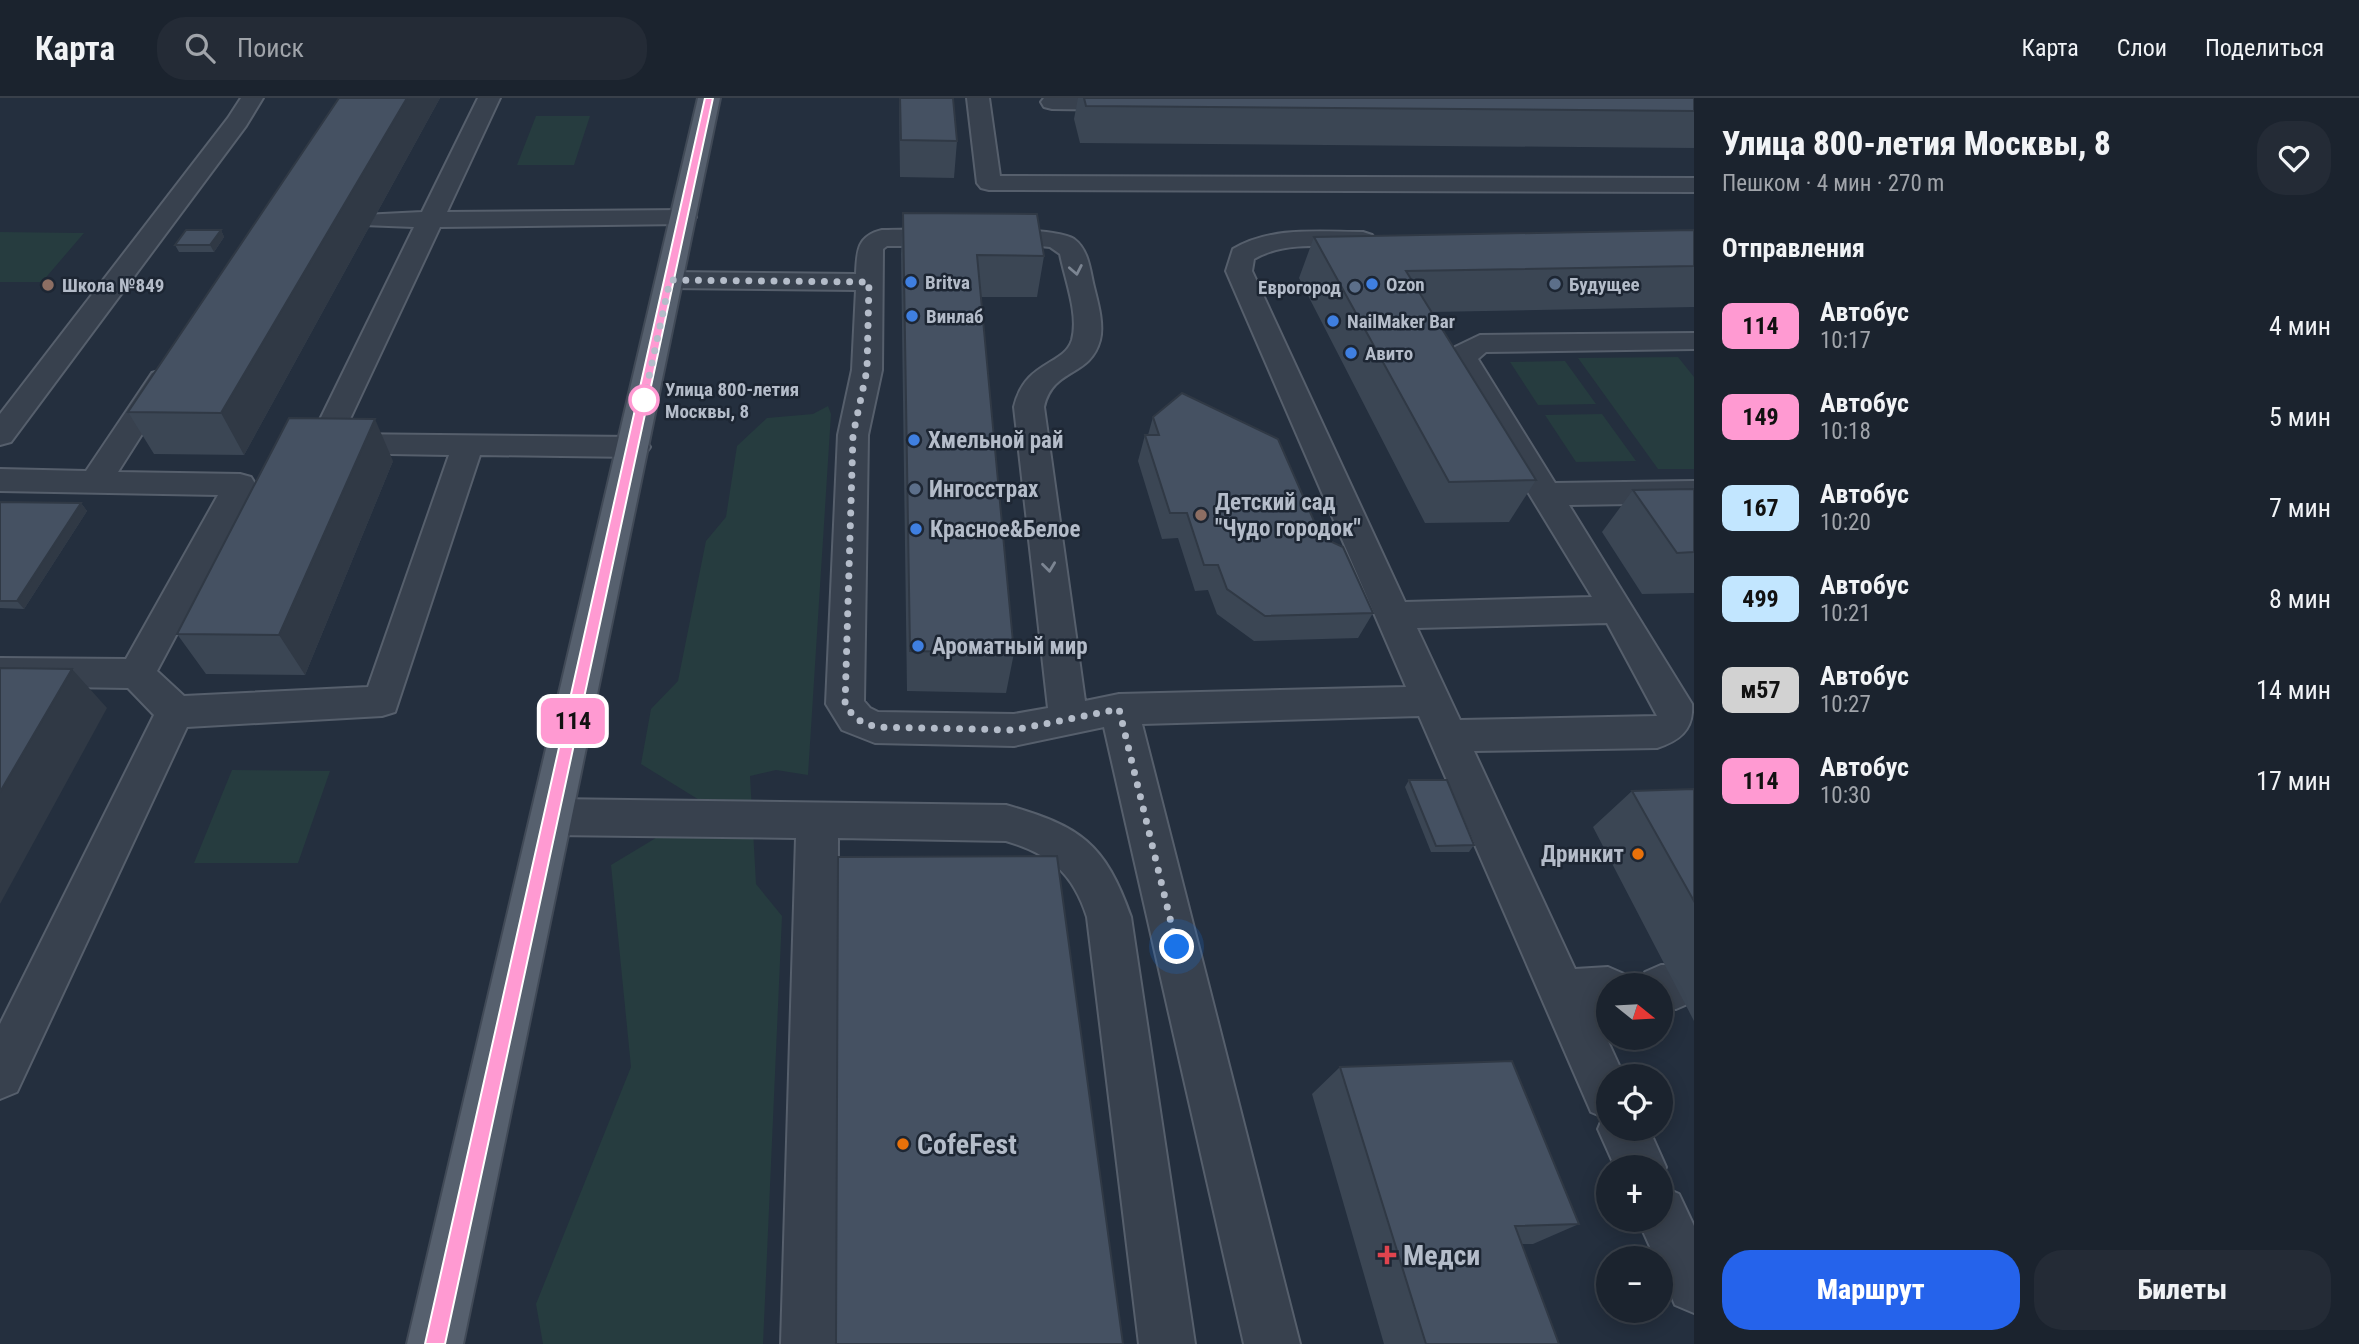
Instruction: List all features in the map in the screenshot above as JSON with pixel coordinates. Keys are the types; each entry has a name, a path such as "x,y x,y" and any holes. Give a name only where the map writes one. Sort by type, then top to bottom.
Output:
{"main road":[{"path":"435,1344 709,98"}],"street":[{"path":"0,435 253,98"},
{"path":"323,444 489,98"},
{"path":"978,98 989,183 1694,185"},
{"path":"1052,102 1128,100 1156,103"},
{"path":"372,220 684,217"},
{"path":"1068,719 1029,407 1035,385 1041,378 1074,359 1086,339 1073,254 1067,245 1040,237 892,236 874,242 870,249 867,370 853,435 845,705 849,714 867,725 939,710 1014,730 1119,709 1431,701"},
{"path":"1391,239 1282,241 1260,244 1242,255 1239,271 1596,1068"},
{"path":"670,280 869,282"},
{"path":"1447,736 1657,732 1670,728 1677,722 1678,715 1617,610 1468,369 1465,353 1480,344 1694,341"},
{"path":"95,482 176,357"},
{"path":"0,480 95,482 260,475 323,444 634,447"},
{"path":"0,672 137,674 176,712 382,701 468,446"},
{"path":"137,674 260,475"},
{"path":"1546,494 1694,492"},
{"path":"1393,615 1617,610"},
{"path":"1119,709 1272,1344"},
{"path":"0,1076 176,712"},
{"path":"552,817 1006,823 1041,832 1065,845 1084,863 1101,890 1109,917 1167,1344"},
{"path":"809,1344 817,820"},
{"path":"1561,991 1596,990"},
{"path":"1670,1232 1694,1286"}],"green space":[{"path":"536,116 590,116 574,165 517,165"},
{"path":"0,232 84,233 42,282 0,282"},
{"path":"1678,357 1694,377 1694,469 1658,469 1578,358"},
{"path":"1565,361 1596,404 1538,405 1510,362"},
{"path":"828,406 831,414 808,775 776,770 750,776 756,884 782,916 763,1344 543,1344 536,1304 631,1067 611,865 709,806 641,764 651,709 678,681 706,541 726,517 737,446 767,418 813,414"},
{"path":"1602,414 1636,461 1576,462 1545,415"},
{"path":"232,770 330,771 298,863 194,863"}],"building":[{"path":"339,98 407,98 221,413 128,412"},
{"path":"900,98 953,98 957,141 901,140"},
{"path":"1084,98 1694,98 1694,111 1086,106"},
{"path":"903,213 1037,214 1044,256 977,255 1014,653 910,651"},
{"path":"186,230 221,230 210,245 175,245"},
{"path":"1694,230 1694,266 1406,271 1536,480 1449,482 1314,237"},
{"path":"1182,393 1278,439 1321,537 1343,547 1373,613 1265,616 1227,589 1218,565 1204,565 1187,513 1170,513 1145,435 1159,435 1153,417"},
{"path":"289,418 375,419 279,635 177,634"},
{"path":"1694,489 1694,552 1677,553 1633,490"},
{"path":"0,502 81,503 17,601 0,601"},
{"path":"0,668 72,669 0,792"},
{"path":"1409,780 1447,780 1474,845 1436,846"},
{"path":"1694,789 1694,901 1632,791"},
{"path":"1057,856 1123,1344 836,1344 838,857"},
{"path":"1512,1061 1579,1224 1515,1226 1559,1344 1426,1344 1340,1067"}],"bus line":[{"name":"114","path":"435,1344 709,98"}],"place":[{"name":"Britva","path":"911,282"},
{"name":"Ozon","path":"1372,284"},
{"name":"Будущее","path":"1555,284"},
{"name":"Школа №849","path":"48,285"},
{"name":"Еврогород","path":"1355,287"},
{"name":"Винлаб","path":"912,316"},
{"name":"NailMaker Bar","path":"1333,321"},
{"name":"Авито","path":"1351,353"},
{"name":"Улица 800-летия Москвы, 8","path":"644,400"},
{"name":"Хмельной рай","path":"914,440"},
{"name":"Ингосстрах","path":"915,489"},
{"name":"Детский сад \"Чудо городок\"","path":"1201,515"},
{"name":"Красное&Белое","path":"916,529"},
{"name":"Ароматный мир","path":"918,646"},
{"name":"Дринкит","path":"1638,854"},
{"name":"CofeFest","path":"903,1144"},
{"name":"Медси","path":"1387,1255"}],"route":[{"path":"644,400 670,280 869,282 867,370 853,435 845,705 849,714 875,727 1014,730 1119,709 1177,947"}]}
